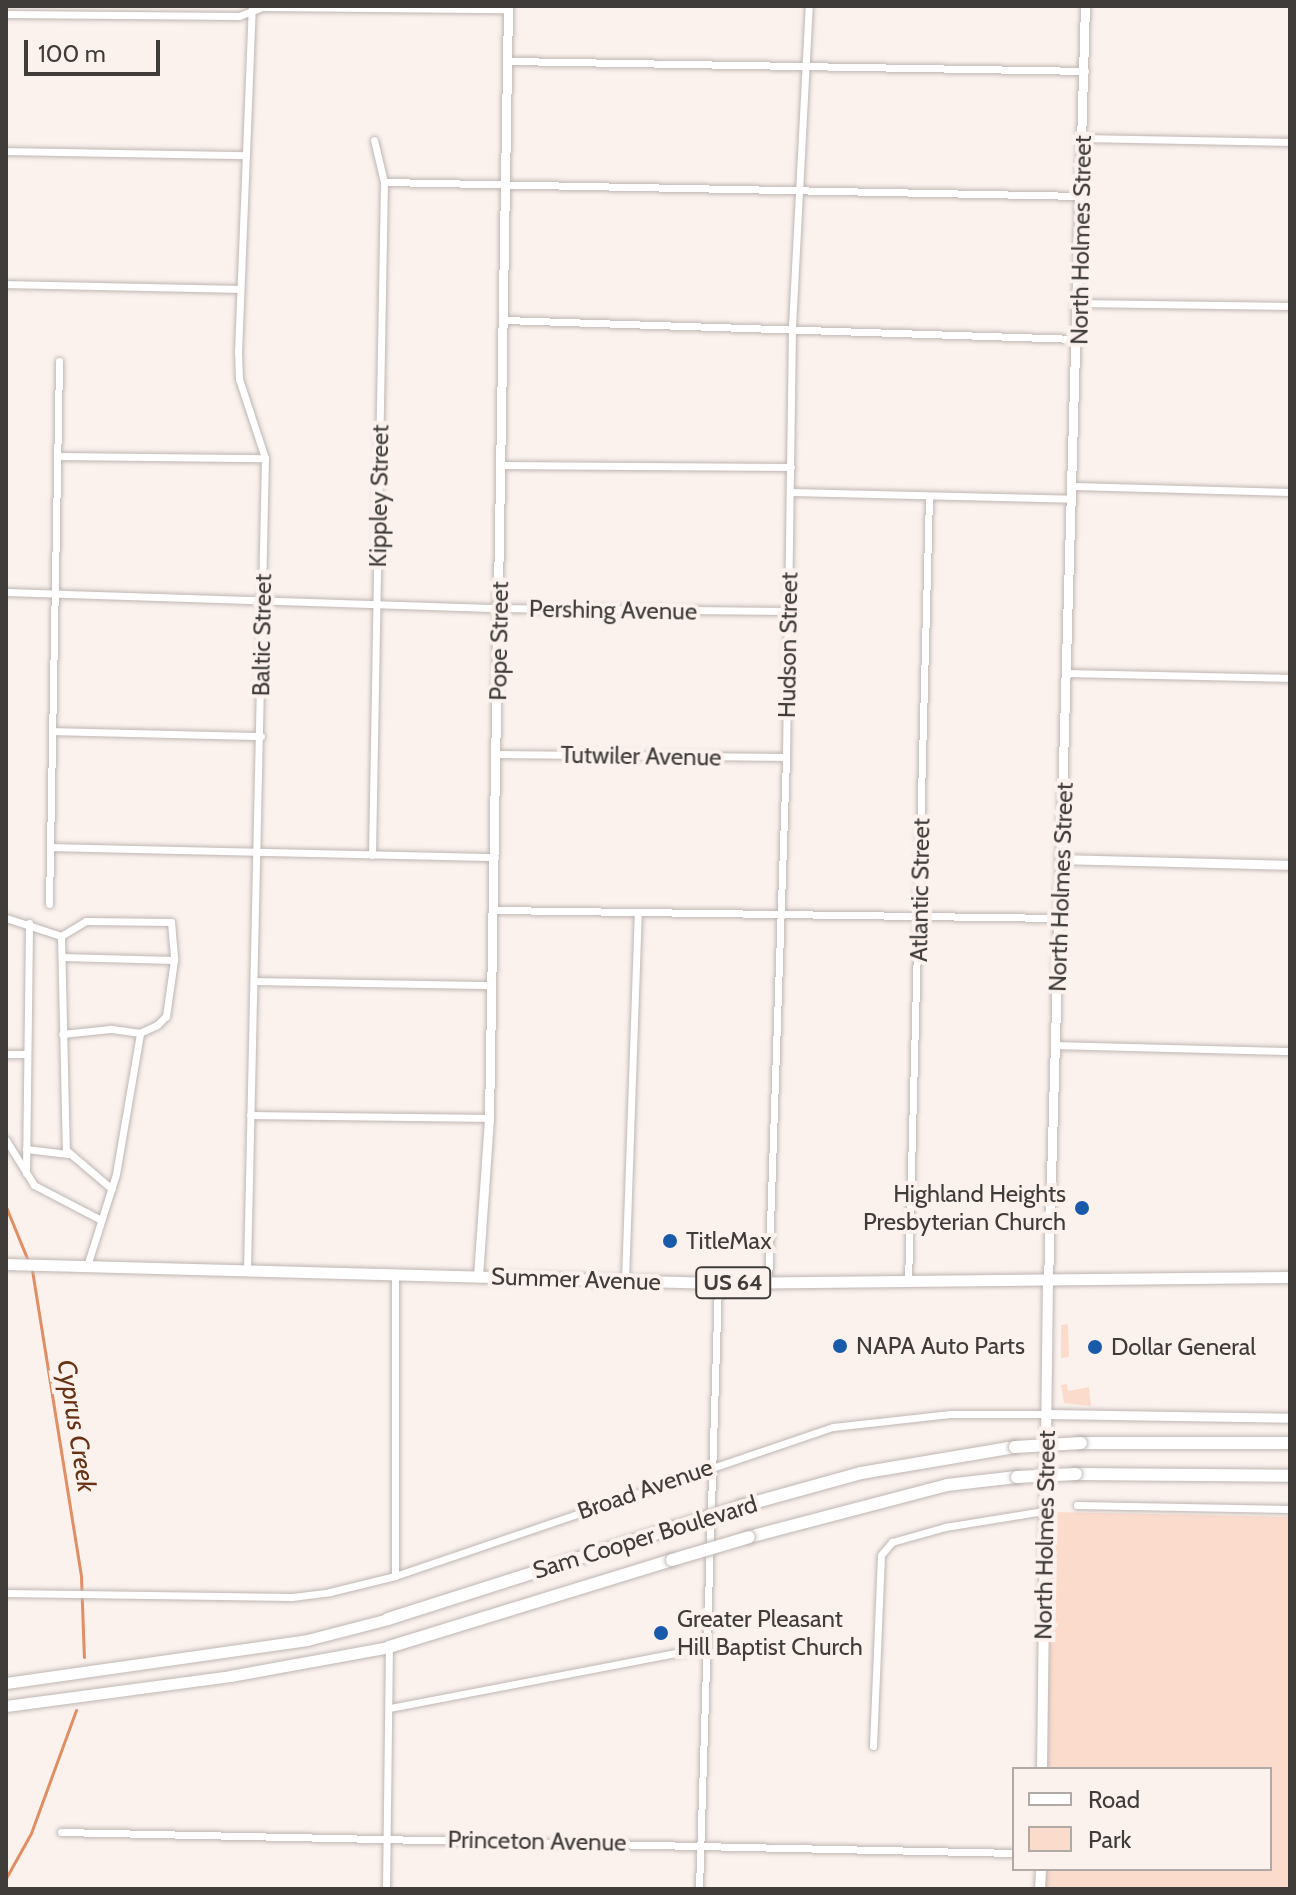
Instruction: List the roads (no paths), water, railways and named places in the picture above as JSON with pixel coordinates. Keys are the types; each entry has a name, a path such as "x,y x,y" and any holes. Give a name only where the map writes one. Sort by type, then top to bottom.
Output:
{"highway":[{"name":"Sam Cooper Boulevard","path":"388,1619 742,1506 861,1473 1015,1447 1081,1443 1287,1442"},
{"name":"Sam Cooper Boulevard","path":"389,1647 749,1537 947,1485 1076,1474 1290,1476"}],"main road":[{"name":"Summer Avenue","path":"10,1264 768,1284 1290,1277"},
{"name":"North Holmes Street","path":"1042,1767 1048,1282"},
{"name":"Sam Cooper Boulevard","path":"6,1683 307,1640 388,1619"},
{"name":"Sam Cooper Boulevard","path":"6,1706 230,1676 389,1647"}],"street":[{"name":"Hudson Street","path":"768,1284 777,913 786,757 792,326 803,186 809,6"},
{"name":"North Holmes Street","path":"1048,1282 1079,339 1085,6"},
{"path":"6,14 252,10 262,7 508,7"},
{"name":"Pope Street","path":"478,1276 489,1118 494,910 508,183 508,7"},
{"name":"Baltic Street","path":"247,1270 265,458 239,379 239,289 252,10"},
{"path":"509,61 808,62 1085,71"},
{"path":"1084,138 1290,142"},
{"name":"Kippley Street","path":"372,855 384,182 374,140"},
{"path":"6,151 245,155"},
{"path":"384,182 803,186 1082,196"},
{"path":"6,284 239,289"},
{"path":"1080,303 1290,306"},
{"path":"504,320 792,326 1079,339"},
{"path":"49,904 59,361"},
{"path":"57,456 265,458"},
{"path":"502,465 791,467"},
{"path":"1074,486 1290,492"},
{"path":"791,492 1074,499"},
{"name":"Atlantic Street","path":"908,1283 929,496"},
{"name":"Pershing Avenue","path":"6,592 262,597 499,608 788,611"},
{"path":"1069,673 1290,678"},
{"path":"52,731 261,736"},
{"name":"Tutwiler Avenue","path":"497,754 786,757"},
{"path":"50,847 495,857"},
{"path":"1062,859 1290,865"},
{"path":"494,910 1060,918"},
{"path":"625,1280 638,912"},
{"path":"6,918 29,923 61,936"},
{"path":"61,936 86,921 171,922 174,960 166,1016 140,1033 110,1029 62,1034"},
{"path":"26,1173 29,923"},
{"path":"61,936 62,1115 68,1154"},
{"path":"62,957 174,960"},
{"path":"255,981 492,985"},
{"path":"87,1266 112,1189 140,1033"},
{"path":"1056,1045 1290,1051"},
{"path":"6,1054 27,1054"},
{"path":"250,1115 489,1118"},
{"path":"6,1140 26,1173 50,1197 101,1220"},
{"path":"26,1149 68,1154 112,1189"},
{"path":"395,1274 395,1576"},
{"path":"699,1889 718,1283"},
{"name":"Broad Avenue","path":"6,1593 292,1597 395,1576 833,1427 950,1414 1290,1418"},
{"path":"1077,1505 1290,1509"},
{"path":"873,1746 881,1555 892,1542 945,1527 1044,1511"},
{"path":"386,1889 389,1647"},
{"path":"390,1708 706,1647"},
{"name":"Princeton Avenue","path":"61,1832 1012,1853"}],"waterway":[{"name":"Cyprus Creek","path":"6,1207 29,1263"},
{"name":"Cyprus Creek","path":"32,1270 81,1577 84,1657"},
{"path":"6,1878 31,1833 76,1710"}],"place":[{"name":"Highland Heights Presbyterian Church","path":"1082,1208"},
{"name":"TitleMax","path":"670,1241"},
{"name":"NAPA Auto Parts","path":"840,1346"},
{"name":"Dollar General","path":"1095,1347"},
{"name":"Greater Pleasant Hill Baptist Church","path":"661,1633"}]}
